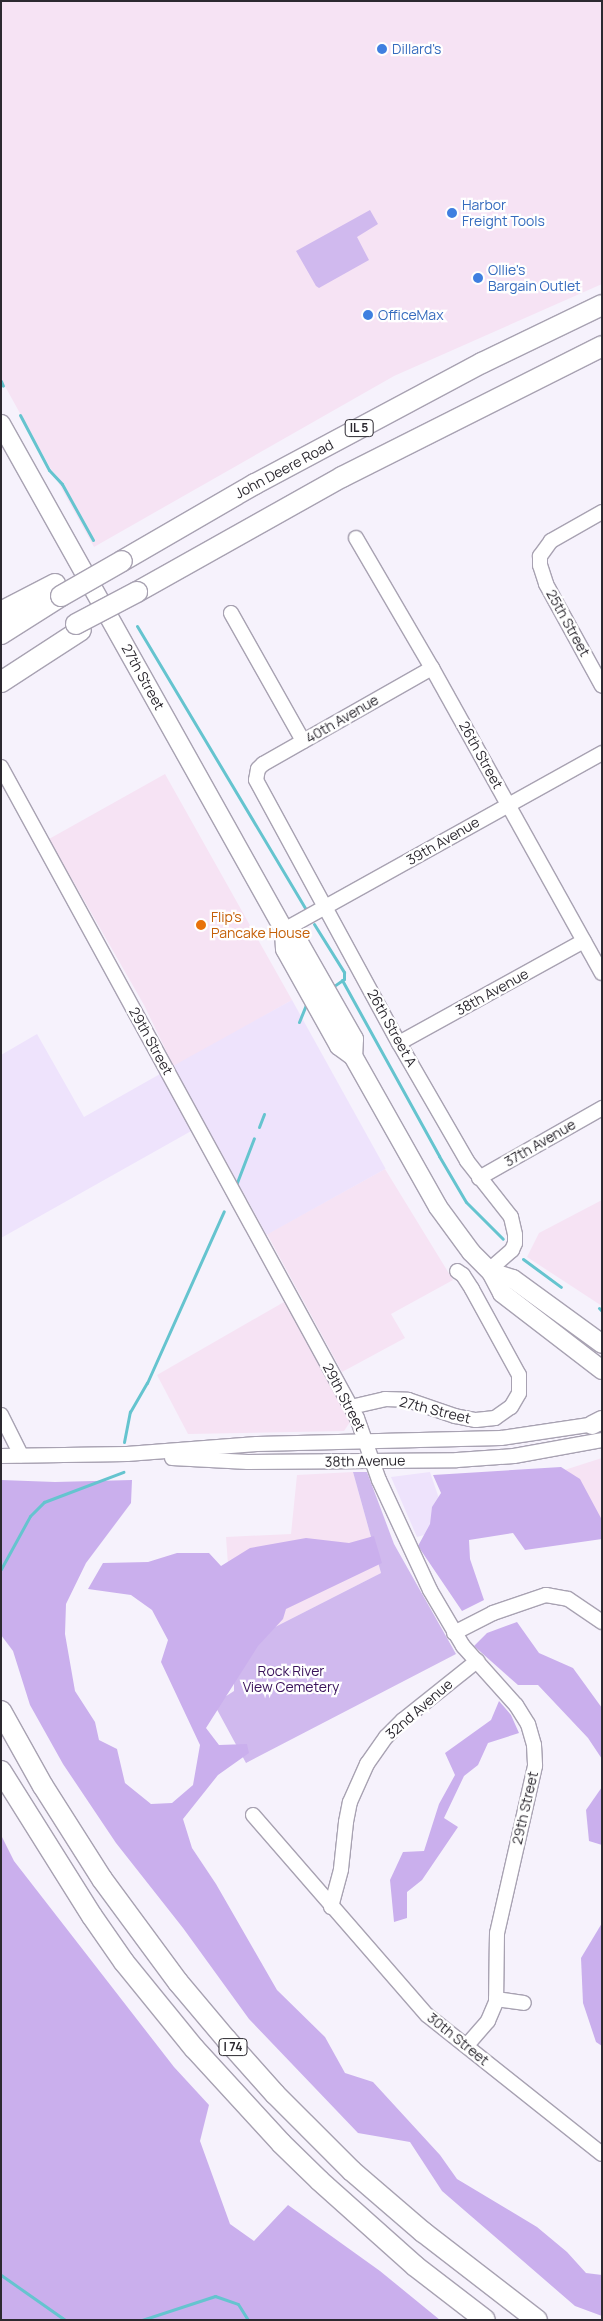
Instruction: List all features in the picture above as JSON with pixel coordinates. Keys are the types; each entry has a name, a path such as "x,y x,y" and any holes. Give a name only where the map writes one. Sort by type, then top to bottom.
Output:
{"highway":[{"name":"John Deere Road","path":"1,634 58,590 482,363 602,305"},
{"name":"IL 5","path":"1,668 79,627 137,592 342,477 602,346"},
{"path":"1,612 58,590"},
{"path":"1,682 79,627"},
{"name":"I 74","path":"1,1711 43,1786 102,1879 178,1982 226,2039 275,2094 352,2171 423,2232 537,2320"},
{"name":"I 74","path":"1,1771 92,1916 124,1962 200,2055 280,2143 320,2181 415,2266 485,2320"}],"main road":[{"name":"27th Street","path":"1,424 284,930 297,938 354,1039 353,1056 438,1207 462,1241 490,1271 502,1293 602,1370"},
{"name":"27th Street","path":"490,1271 513,1279 602,1344"}],"street":[{"name":"25th Street","path":"602,512 551,541 544,548 540,559 546,584 602,686"},
{"name":"26th Street","path":"356,538 432,668 602,973"},
{"path":"231,613 303,741"},
{"name":"40th Avenue","path":"256,774 263,764 432,668"},
{"name":"39th Avenue","path":"284,930 602,753"},
{"name":"29th Street","path":"1,768 351,1407 368,1442 372,1461 413,1557 454,1633 523,1716 531,1733 535,1757 533,1780 497,1932 496,1999 493,2012 488,2020 466,2046"},
{"name":"26th Street A","path":"256,774 260,789 327,907 399,1043 479,1178 511,1217 515,1235 512,1250 490,1271"},
{"name":"38th Avenue","path":"399,1043 584,941"},
{"name":"37th Avenue","path":"479,1178 602,1108"},
{"name":"27th Street","path":"351,1407 385,1399 408,1400 454,1416 476,1420 495,1418 511,1407 519,1393 518,1375 467,1280 457,1271"},
{"path":"1,1415 21,1456"},
{"name":"38th Avenue","path":"1,1456 128,1454 257,1444 501,1438 599,1427"},
{"name":"38th Avenue","path":"128,1454 211,1461 372,1461 494,1458 599,1427"},
{"path":"454,1633 500,1610 546,1595 568,1599 602,1622"},
{"name":"32nd Avenue","path":"331,1907 341,1869 350,1802 367,1764 386,1736 403,1720 477,1661"},
{"name":"30th Street","path":"253,1815 409,1998 427,2015 602,2154"},
{"path":"496,1999 524,2003"}],"shaded area":[{"path":"1,1 602,1 602,284 394,376 94,547 1,379"},
{"path":"165,774 292,1000 174,1067 144,1005 49,839"},
{"path":"292,1000 386,1169 267,1235 173,1066"},
{"path":"37,1034 84,1117 160,1074 193,1130 1,1238 1,1055"},
{"path":"385,1169 453,1280 391,1314 405,1338 342,1372 267,1234"},
{"path":"602,1200 602,1306 527,1257 539,1233"},
{"path":"284,1302 350,1422 344,1431 188,1434 157,1375"},
{"path":"602,1458 602,1536 555,1473"},
{"path":"561,1467 580,1479 602,1520 602,1539 525,1550 513,1533 469,1540 470,1559 484,1600 462,1611 418,1546 430,1524 432,1507 441,1493 433,1475"},
{"path":"353,1472 381,1573 234,1648 226,1537 291,1534 297,1475"},
{"path":"430,1472 449,1528 417,1537 391,1477"},
{"path":"1,1480 55,1482 132,1480 131,1503 86,1563 66,1604 65,1634 75,1691 95,1722 99,1740 117,1749 125,1783 151,1804 172,1803 193,1785 200,1745 161,1662 168,1640 152,1610 131,1595 88,1589 103,1563 148,1562 177,1553 209,1553 221,1566 250,1548 306,1538 349,1543 374,1536 382,1563 286,1609 283,1619 258,1646 206,1728 219,1745 247,1744 249,1753 218,1775 183,1819 192,1848 216,1884 277,1990 325,2037 345,2073 373,2082 440,2155 457,2179 537,2227 567,2252 586,2273 602,2275 602,2316 575,2306 442,2191 410,2142 358,2133 249,2019 183,1928 116,1843 63,1764 30,1705 13,1651 1,1635"},
{"path":"517,1622 539,1653 573,1668 602,1708 602,1759 588,1738 538,1685 518,1685 474,1646 487,1633"},
{"path":"499,1701 511,1715 519,1733 488,1743 478,1765 464,1776 444,1818 458,1827 422,1880 407,1892 407,1918 394,1922 390,1880 403,1852 424,1851 439,1804 455,1775 445,1753 491,1720"},
{"path":"602,1787 602,1845 589,1841 586,1810"},
{"path":"1,1835 14,1861 174,2067 209,2105 200,2141 230,2224 254,2241 288,2205 380,2271 440,2320 1,2320"},
{"path":"602,1923 602,2046 596,2042 583,2003 581,1958"}],"green space":[{"path":"370,210 378,224 357,237 369,260 319,288 316,286 296,251"},
{"name":"Rock River View Cemetery","path":"353,1472 367,1472 394,1544 456,1654 246,1763 214,1704 234,1691 234,1648 381,1573"}],"waterway":[{"path":"1,381 3,386"},
{"path":"20,415 49,470 62,484 93,540"},
{"path":"137,626 307,911"},
{"path":"314,924 344,972 344,979 334,986"},
{"path":"342,980 466,1202 503,1239"},
{"path":"299,1022 307,1002"},
{"path":"259,1127 264,1114"},
{"path":"236,1185 254,1138"},
{"path":"124,1442 130,1412 147,1383 224,1211"},
{"path":"523,1259 561,1287"},
{"path":"599,1308 602,1311"},
{"path":"1,1569 30,1516 44,1502 123,1472"},
{"path":"1,2275 65,2320"},
{"path":"142,2320 215,2296 238,2304 248,2320"}],"place":[{"name":"Dillard's","path":"382,49"},
{"name":"Harbor Freight Tools","path":"452,213"},
{"name":"Ollie's Bargain Outlet","path":"478,278"},
{"name":"OfficeMax","path":"368,315"},
{"name":"Flip's Pancake House","path":"201,925"}]}
